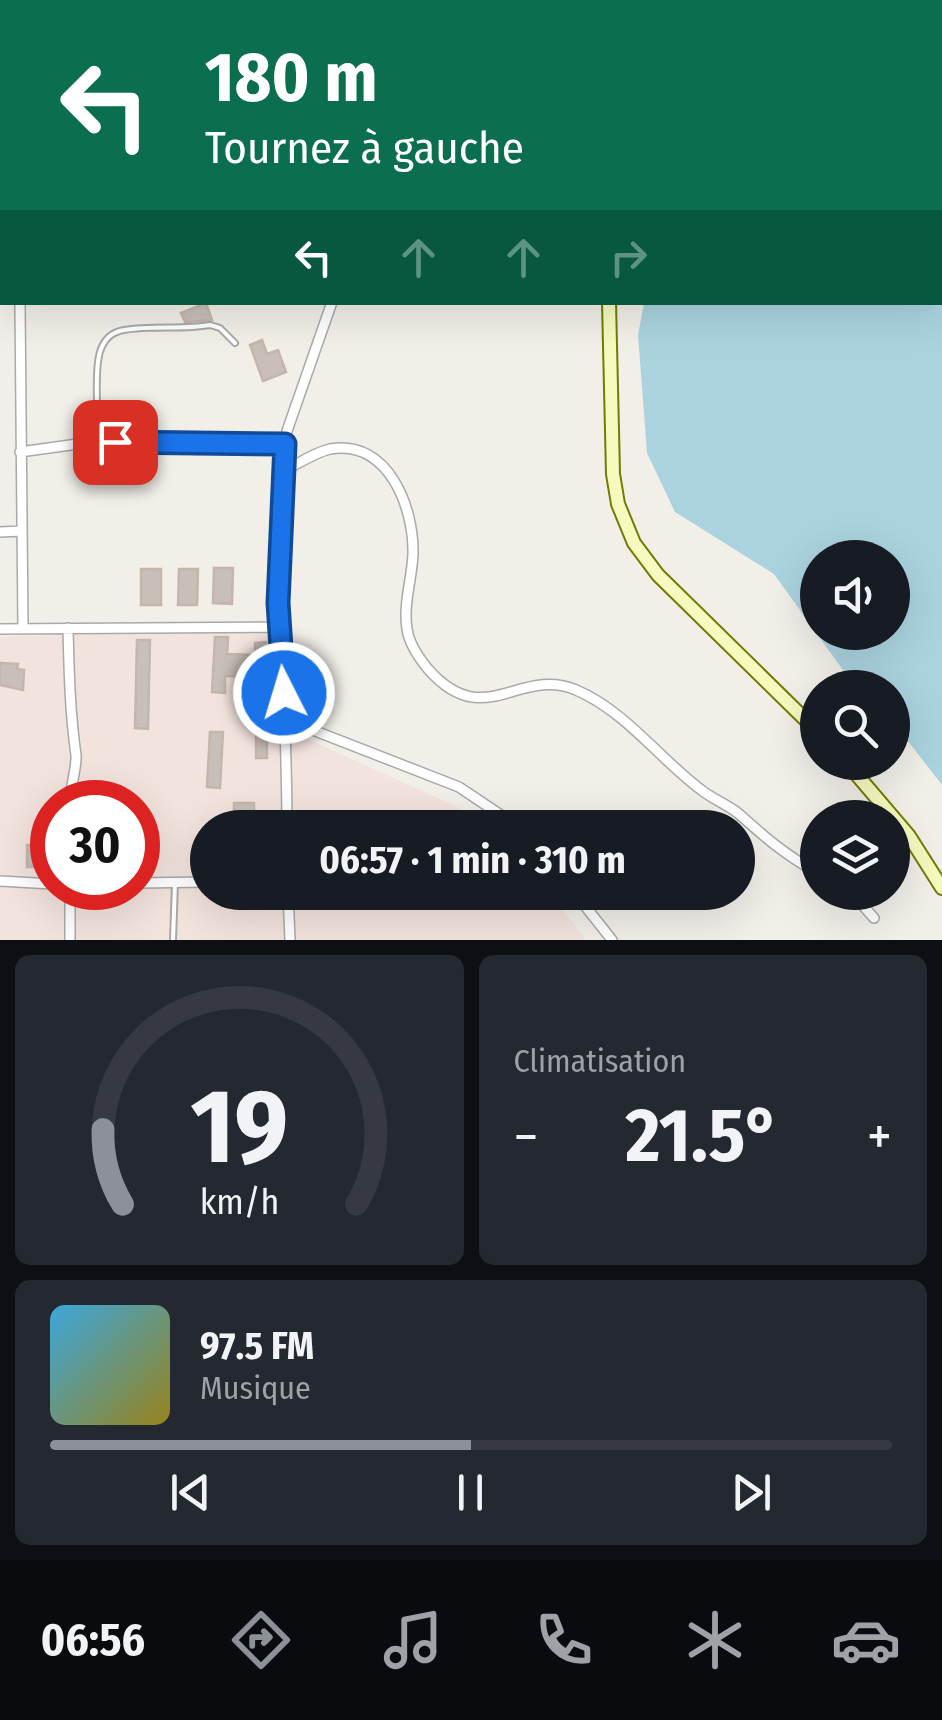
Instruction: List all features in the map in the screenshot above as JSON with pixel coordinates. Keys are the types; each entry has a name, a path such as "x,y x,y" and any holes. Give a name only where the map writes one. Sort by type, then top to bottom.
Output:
{"main road":[{"path":"609,305 612,474 618,504 634,542 658,575 800,714"},
{"path":"861,780 909,836 942,888"}],"street":[{"path":"20,305 23,628"},
{"path":"288,810 287,720 279,626 282,472 285,444 331,305"},
{"path":"20,452 92,442 285,444"},
{"path":"282,472 334,448 370,456 385,468 407,508 412,533 407,634 429,670 453,691 478,700 557,684 578,690 635,730 764,840 800,861"},
{"path":"0,532 22,531"},
{"path":"0,628 279,626"},
{"path":"68,628 70,736 76,761 70,780"},
{"path":"287,720 459,787 493,810"},
{"path":"0,882 30,883"},
{"path":"160,882 190,882"},
{"path":"70,910 70,940"},
{"path":"289,910 290,940"},
{"path":"588,910 612,940"},
{"path":"867,910 874,918"}],"lane":[{"path":"92,442 99,421 100,350 108,337 124,330 210,325 220,328 235,343"},
{"path":"173,940 175,882"}],"shaded area":[{"path":"272,629 281,727 464,810 190,810 190,910 563,910 586,940 0,940 0,637"}],"water":[{"path":"644,305 942,305 942,785 910,744 910,670 843,670 828,650 910,650 910,540 800,540 800,610 774,574 675,512 647,453 638,335"}],"building":[{"path":"207,305 212,320 185,322 181,313"},
{"path":"262,340 267,354 278,350 286,372 263,381 250,345"},
{"path":"214,568 233,568 232,604 213,603"},
{"path":"141,569 161,569 161,605 141,605"},
{"path":"179,569 198,569 197,605 178,605"},
{"path":"215,637 228,637 227,654 255,655 255,643 266,642 267,758 256,758 256,677 225,676 225,693 212,692"},
{"path":"137,640 150,640 148,729 135,728"},
{"path":"0,663 18,664 17,669 24,670 23,690 0,685"},
{"path":"210,732 223,732 220,788 207,787"},
{"path":"234,803 254,803 254,810 234,810"},
{"path":"27,845 30,845 30,867"}],"route":[{"path":"115,442 285,444 278,603 284,693"}]}
